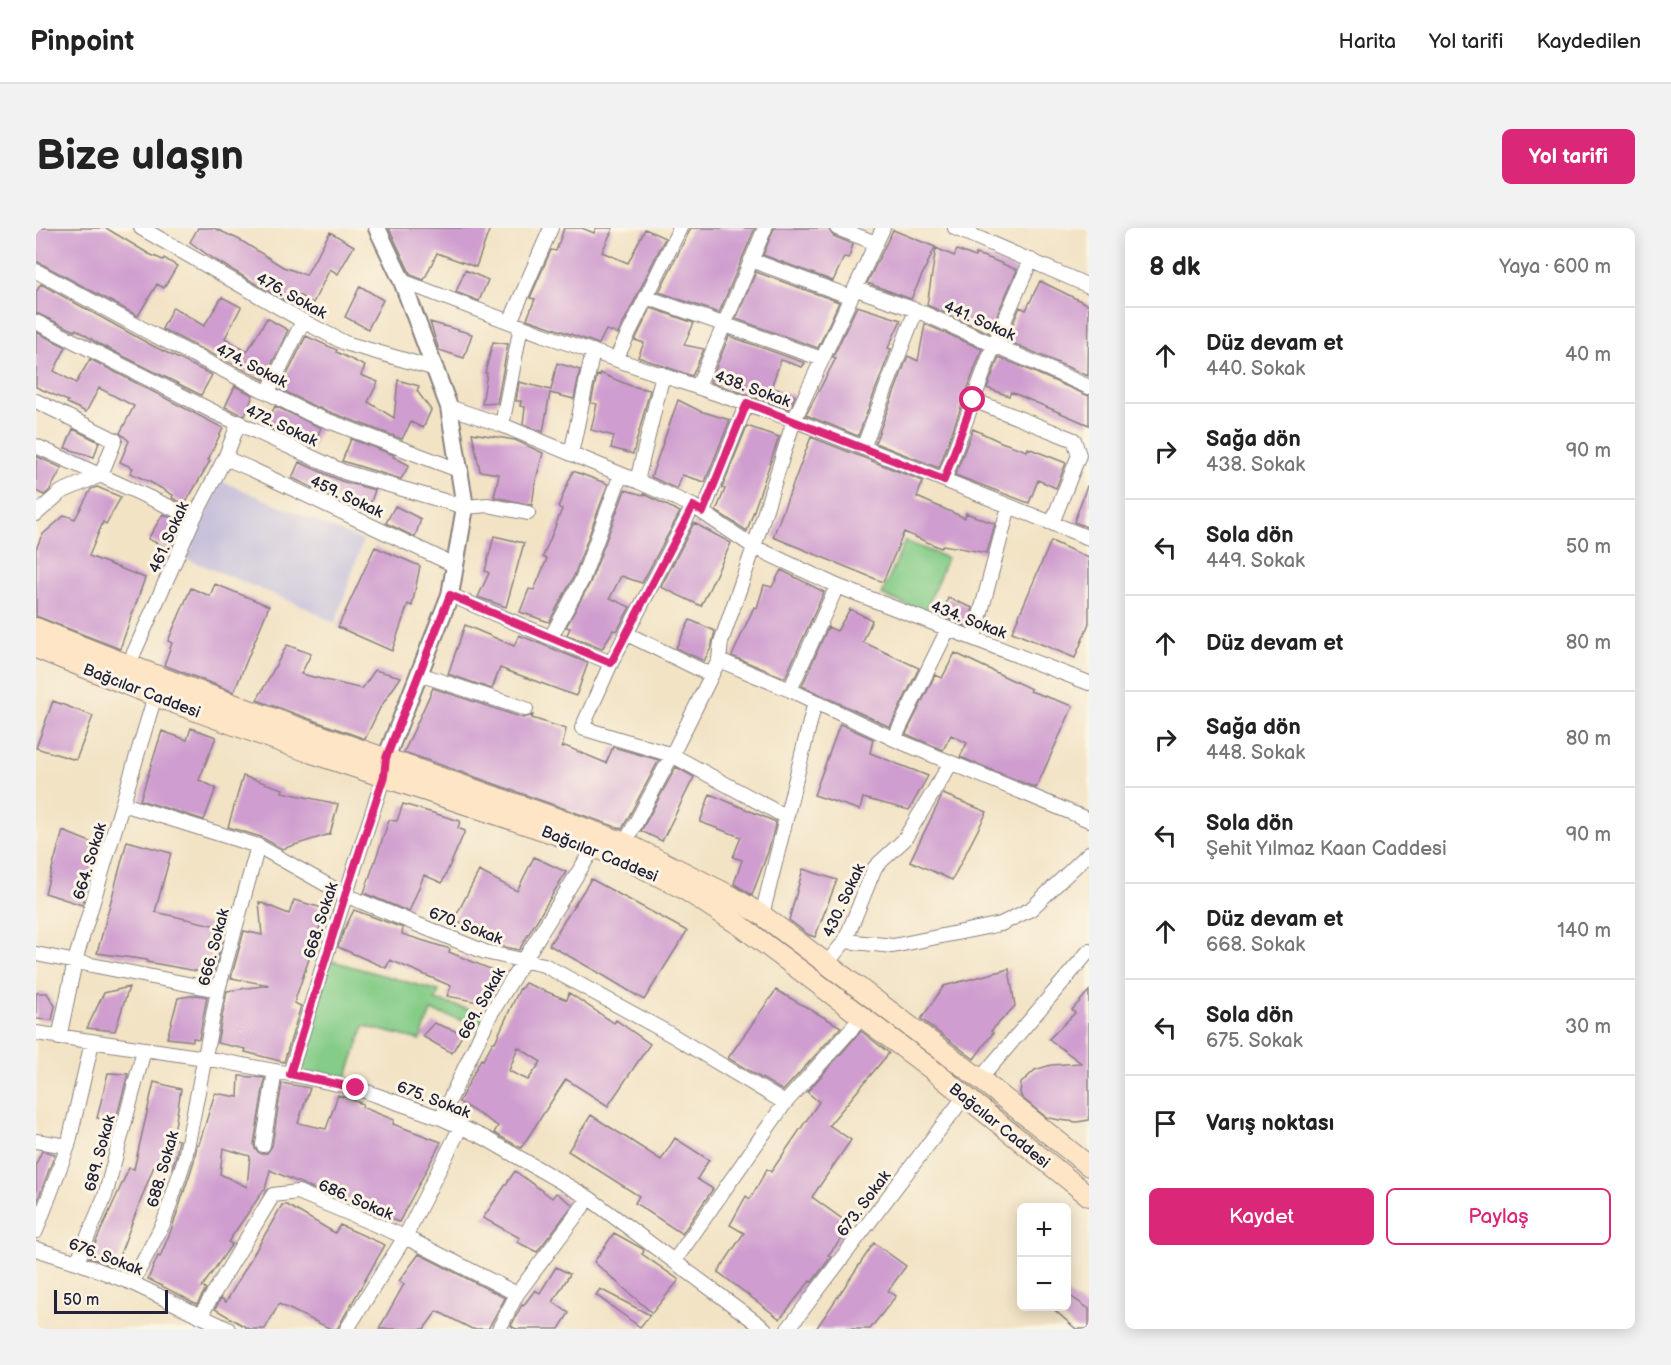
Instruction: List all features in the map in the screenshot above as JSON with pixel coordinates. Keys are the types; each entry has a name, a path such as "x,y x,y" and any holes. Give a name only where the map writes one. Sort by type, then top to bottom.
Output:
{"main road":[{"name":"Bağcılar Caddesi","path":"36,628 128,666 267,717 385,767 594,847 631,862 684,889 741,926 862,1017 1089,1196"},
{"name":"Bağcılar Caddesi","path":"36,648 155,696 625,843 731,896 762,915 980,1080 1089,1166"},
{"path":"965,1096 980,1080"}],"street":[{"name":"476. Sokak","path":"141,228 345,343 435,369"},
{"path":"377,228 402,281 448,407 461,471 465,507 450,595 385,767"},
{"path":"502,425 516,324 550,228"},
{"path":"616,359 680,228"},
{"path":"698,386 765,228"},
{"path":"837,228 876,243"},
{"path":"625,843 719,660 721,642 794,420 883,228"},
{"path":"956,228 1089,285"},
{"name":"441. Sokak","path":"751,260 916,310 1089,387"},
{"path":"944,480 994,344 1031,260"},
{"name":"474. Sokak","path":"36,271 310,414 461,471"},
{"name":"438. Sokak","path":"402,281 516,324 794,420 1089,538"},
{"path":"646,297 822,359"},
{"path":"863,448 916,310"},
{"path":"268,392 303,321"},
{"name":"472. Sokak","path":"36,322 344,472 465,507 488,505 528,513"},
{"path":"571,454 593,351"},
{"path":"638,481 663,374"},
{"path":"973,400 1074,440 1079,455 1052,523"},
{"path":"36,401 115,440 100,475 61,492 36,514"},
{"path":"747,403 698,509 611,663 582,728 672,755 786,817"},
{"name":"434. Sokak","path":"448,407 502,425 638,481 698,509 754,546 837,586 1089,683"},
{"name":"461. Sokak","path":"128,666 194,518 225,458 239,422"},
{"path":"36,446 194,518"},
{"name":"459. Sokak","path":"225,458 454,565"},
{"path":"551,638 582,580 621,474"},
{"path":"974,639 1009,506"},
{"path":"790,690 837,586"},
{"path":"450,595 611,663"},
{"path":"894,739 948,629"},
{"path":"627,634 711,675"},
{"path":"719,660 790,690 894,739 1089,820"},
{"path":"419,674 526,709"},
{"name":"664. Sokak","path":"59,1038 75,961 155,696"},
{"path":"762,915 815,702"},
{"name":"430. Sokak","path":"827,963 845,941 875,867 904,840 951,763"},
{"name":"668. Sokak","path":"290,1074 385,767"},
{"name":"670. Sokak","path":"123,804 258,846 345,896 484,952 544,965 670,1034 784,1103"},
{"name":"666. Sokak","path":"206,1058 218,990 258,846"},
{"name":"669. Sokak","path":"441,1118 490,1016 594,847"},
{"path":"845,941 893,946 1001,924 1031,909 1089,853"},
{"path":"980,1080 1089,951"},
{"path":"36,954 218,990"},
{"path":"675,1260 784,1103 862,1017"},
{"name":"675. Sokak","path":"36,1034 206,1058 356,1088 461,1126 589,1198 765,1329"},
{"path":"36,1231 68,1146 92,1042"},
{"name":"689. Sokak","path":"77,1262 105,1196 144,1050"},
{"name":"688. Sokak","path":"132,1283 164,1222 185,1158 206,1058"},
{"path":"262,1145 275,1071"},
{"name":"673. Sokak","path":"788,1329 965,1096"},
{"path":"347,1329 405,1238 461,1126"},
{"path":"36,1141 68,1146"},
{"name":"686. Sokak","path":"200,1316 273,1196 298,1192 405,1238 517,1294"},
{"path":"499,1329 517,1294 589,1198"},
{"name":"676. Sokak","path":"36,1249 132,1283 228,1329"}],"shaded area":[{"path":"221,481 363,541 335,624 307,608 187,559"}],"green space":[{"path":"905,541 947,558 925,612 882,595"},
{"path":"325,959 439,991 435,1000 490,1015 485,1027 431,1011 420,1040 364,1026 344,1085 290,1074"}],"building":[{"path":"36,228 106,228 149,254 163,260 164,258 177,266 164,288 157,284 138,316 36,261"},
{"path":"198,228 214,228 240,240 283,267 306,275 330,232 354,246 338,274 330,269 313,303 293,292 287,302 212,258 190,242"},
{"path":"389,228 490,228 476,267 437,253 424,280 411,275"},
{"path":"564,228 582,228 594,233 596,228 613,228 602,252 628,263 645,229 665,238 618,334 606,330 599,344 527,319 535,299 530,298 551,250 556,251"},
{"path":"691,228 755,228 719,313 659,292"},
{"path":"774,228 828,228 833,236 853,244 849,258 844,257 833,281 763,255"},
{"path":"893,230 935,247 911,299 867,283"},
{"path":"936,248 954,256 957,250 975,257 976,254 1017,270 989,333 927,305"},
{"path":"465,270 488,280 479,301 456,292"},
{"path":"756,272 839,302 818,348 736,319"},
{"path":"1040,281 1089,305 1088,376 1006,340 1020,307 1026,310"},
{"path":"41,284 153,346 212,375 201,395 99,344 76,329 75,331 36,313 36,292"},
{"path":"360,286 383,300 368,329 345,317"},
{"path":"222,297 241,307 225,338 247,352 267,318 288,330 264,380 162,329 173,307 204,326"},
{"path":"857,306 901,320 888,348 891,349 858,436 806,415 836,358 833,357"},
{"path":"651,308 694,323 684,345 704,349 692,376 638,357 644,343 635,340"},
{"path":"430,322 472,334 464,358 439,350"},
{"path":"925,324 982,349 939,468 875,443 908,356 918,361"},
{"path":"36,332 66,347 54,371 76,383 90,359 223,428 208,460 210,461 185,504 172,498 173,495 150,482 130,473 133,468 120,462 129,441 120,433 134,406 99,388 86,412 36,387"},
{"path":"306,336 365,366 361,375 378,382 368,402 394,418 398,380 419,386 417,391 431,410 423,428 411,422 402,439 314,406 280,389"},
{"path":"729,336 805,363 802,367 781,360 771,387 795,396 789,409 710,382"},
{"path":"493,342 508,344 497,403 482,404 487,373 485,373"},
{"path":"999,357 1089,396 1089,425 1011,392 1009,396 987,388"},
{"path":"557,363 580,370 574,399 550,393 543,432 523,424 525,407 520,406 521,401 516,401 519,382 551,390"},
{"path":"600,373 631,386 650,390 633,454 611,448 614,436 591,430 597,404 591,403 597,375 600,376"},
{"path":"235,386 253,395 245,416 225,407"},
{"path":"678,400 700,411 730,420 705,482 682,475 677,489 651,477"},
{"path":"275,406 321,428 312,447 265,426"},
{"path":"747,426 779,437 747,531 716,511 725,489 722,488"},
{"path":"73,429 99,442 94,457 65,448"},
{"path":"973,429 1001,442 1027,451 1028,448 1066,463 1056,488 1038,480 1029,503 955,475"},
{"path":"472,433 515,440 543,453 532,505 494,497 499,474 480,471"},
{"path":"811,437 923,481 917,497 965,518 966,513 995,524 987,553 943,545 941,548 904,532 883,582 773,537"},
{"path":"351,439 394,455 393,457 409,465 401,479 342,461"},
{"path":"36,456 62,468 49,491 44,495 36,491"},
{"path":"299,462 341,481 375,490 367,513 292,478"},
{"path":"573,471 608,484 574,576 549,622 520,612 529,589 534,590 547,559 543,557 562,509 558,507"},
{"path":"1087,486 1089,487 1089,528 1074,522"},
{"path":"97,487 121,497 106,524 103,522 89,556 145,578 120,649 36,616 36,549 42,535 65,515 75,519 91,489"},
{"path":"625,490 644,494 680,512 642,583 621,576 610,598 630,607 617,631 613,630 602,649 567,635 570,628 566,627 590,583"},
{"path":"395,506 421,519 415,537 386,523"},
{"path":"163,514 181,525 170,549 148,539"},
{"path":"694,523 731,543 701,606 661,587"},
{"path":"494,536 524,543 506,607 478,597 489,573 485,571"},
{"path":"1051,541 1089,558 1089,623 1075,658 1012,632"},
{"path":"375,547 420,566 412,606 408,604 392,651 338,627"},
{"path":"781,570 824,592 785,678 732,656 754,607 757,608 764,585 772,587"},
{"path":"215,584 269,606 234,692 164,665 172,643 168,641 191,588 210,596"},
{"path":"948,598 973,608 968,627 942,617"},
{"path":"850,609 872,620 863,642 919,668 890,727 802,686 828,627 837,631"},
{"path":"690,620 715,631 711,648 704,661 676,648"},
{"path":"465,625 514,646 519,635 588,663 576,696 500,668 492,689 448,674"},
{"path":"287,645 311,654 301,674 362,689 375,670 401,677 380,708 365,739 257,700"},
{"path":"955,653 1031,689 1030,691 1073,706 1036,788 960,757 967,743 951,735 943,750 906,734 935,675 942,678"},
{"path":"433,688 523,718 533,715 532,718 566,729 562,748 565,746 606,763 613,747 659,760 622,829 404,752"},
{"path":"53,701 93,716 76,760 36,748"},
{"path":"840,724 873,739 870,753 928,776 909,810 863,798 860,810 814,795"},
{"path":"191,728 216,737 199,780 216,788 204,820 140,800 162,731 187,740"},
{"path":"676,767 694,777 662,841 641,831"},
{"path":"243,776 283,789 282,792 338,804 330,834 282,849 261,837 228,827"},
{"path":"710,794 776,822 752,895 734,884 742,860 733,857 741,837 700,822"},
{"path":"943,794 987,812 952,880 910,861"},
{"path":"403,804 460,821 458,828 465,831 442,883 424,875 409,912 364,893 389,820 397,821"},
{"path":"63,831 100,846 82,905 45,893"},
{"path":"127,841 171,853 155,912 226,928 213,974 147,962 147,960 97,953"},
{"path":"534,857 566,872 519,950 492,944 494,940 454,920 479,871 517,891"},
{"path":"803,869 837,880 815,937 789,920"},
{"path":"591,879 687,931 644,1000 549,945"},
{"path":"294,900 326,909 294,1003 301,1006 284,1062 245,1052 246,1049 217,1043 227,991 269,985 231,978 244,931 262,935 259,902 289,914"},
{"path":"354,910 403,928 402,934 450,949 449,952 495,971 478,1002 447,996 451,986 390,960 386,968 338,947"},
{"path":"1009,969 1015,1006 991,1031 993,1033 974,1059 921,1019 944,986"},
{"path":"525,983 567,1000 569,993 614,1023 616,1020 650,1044 608,1106 566,1079 521,1148 494,1133 498,1126 459,1102 481,1059 483,1060 495,1042","holes":["518,1047 541,1062 528,1080 509,1071"]},
{"path":"129,987 115,1031 87,1028 104,993"},
{"path":"776,990 841,1027 783,1091 728,1058"},
{"path":"1089,991 1089,1120 1077,1122 1046,1117 1022,1098 1021,1083 1035,1070 1051,1065 1081,1063 1049,1039 1075,1013 1072,1010"},
{"path":"36,993 47,993 55,1006 52,1020 36,1019"},
{"path":"197,995 207,997 199,1039 193,1038 193,1041 167,1038 178,998"},
{"path":"434,1023 463,1034 452,1053 422,1036"},
{"path":"861,1031 889,1053 829,1125 851,1140 812,1197 852,1226 828,1255 831,1257 812,1282 810,1281 780,1319 718,1272 744,1233 730,1225 746,1196 750,1199 767,1169 771,1172 819,1102 807,1092"},
{"path":"108,1073 128,1074 115,1123 97,1118"},
{"path":"239,1076 265,1078 254,1144 255,1149 261,1154 267,1153 272,1146 282,1083 310,1088 298,1123 326,1129 338,1095 363,1104 362,1107 394,1120 393,1124 441,1142 399,1222 270,1170 265,1190 228,1242 232,1244 202,1287 206,1289 197,1304 148,1279 173,1225 215,1093 238,1097","holes":["223,1148 250,1156 247,1187 220,1174"]},
{"path":"154,1082 181,1089 173,1139 179,1140 176,1156 172,1168 154,1166 115,1267 89,1257 129,1168 134,1169"},
{"path":"591,1115 661,1160 675,1138 709,1160 697,1179 713,1189 682,1234 635,1203 639,1196 568,1151"},
{"path":"42,1151 55,1154 36,1205 36,1164"},
{"path":"515,1171 552,1198 556,1193 573,1205 537,1252 517,1242 520,1238 483,1218"},
{"path":"282,1205 287,1205 335,1233 340,1225 385,1245 337,1329 331,1329 279,1304 265,1329 249,1329 215,1309 221,1298 226,1302"},
{"path":"614,1233 643,1249 642,1254 679,1280 652,1313 594,1262"},
{"path":"874,1243 906,1266 888,1291 896,1296 870,1329 816,1329"},
{"path":"419,1254 505,1298 488,1329 472,1329 437,1311 424,1329 379,1329 404,1284 399,1281"},
{"path":"556,1267 570,1274 553,1302 569,1313 559,1329 516,1329 511,1326 522,1305 535,1290 540,1293"},
{"path":"600,1289 650,1315 640,1327 596,1295"},
{"path":"1071,1296 1089,1309 1089,1329 1076,1329 1056,1311 1071,1311"}],"route":[{"path":"356,1088 290,1074 384,776 386,758 450,595 611,663 693,506 703,512 747,403 944,480 973,400"}]}
